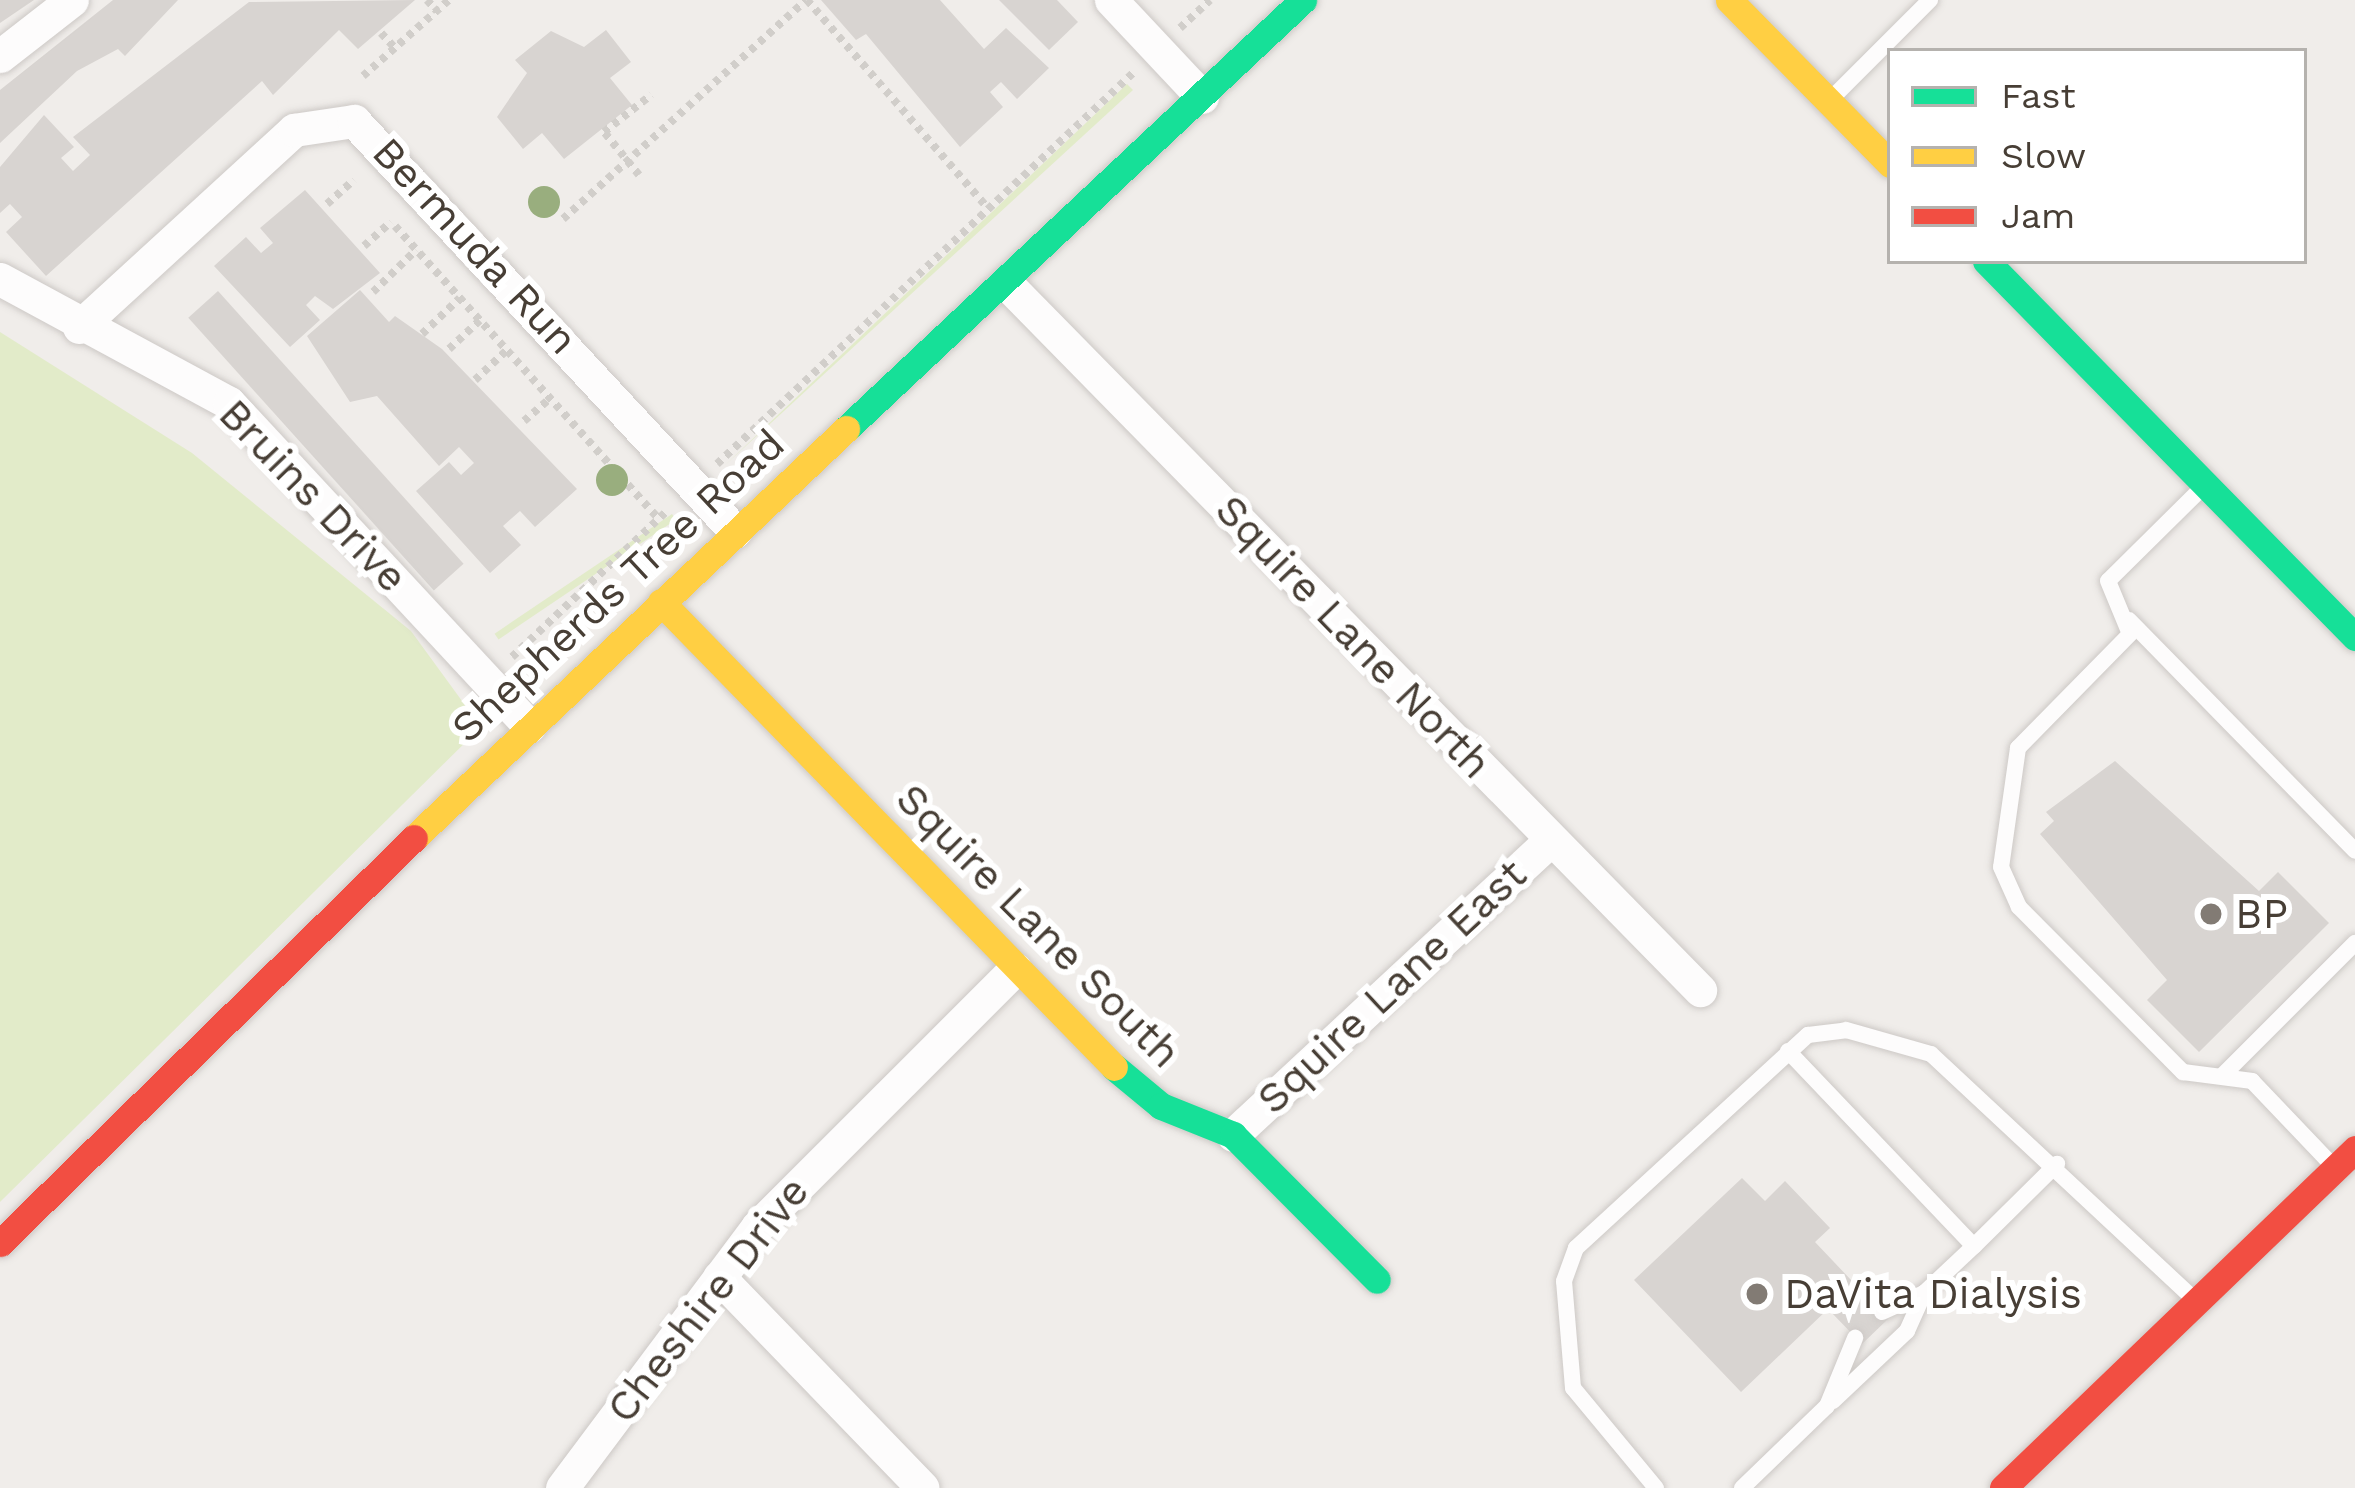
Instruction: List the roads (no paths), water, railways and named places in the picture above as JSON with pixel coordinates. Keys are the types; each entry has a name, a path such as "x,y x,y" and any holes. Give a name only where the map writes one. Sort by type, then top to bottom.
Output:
{"street":[{"path":"0,56 72,0"},
{"path":"1112,0 1202,97"},
{"name":"Shepherds Tree Road","path":"0,1244 529,726 1303,0"},
{"path":"1729,0 1887,161"},
{"name":"Bermuda Run","path":"79,327 294,130 354,121 734,531"},
{"path":"1989,264 2355,637"},
{"name":"Bruins Drive","path":"0,278 79,327 164,360 229,403 529,726"},
{"name":"Squire Lane North","path":"1006,283 1700,990"},
{"name":"Squire Lane South","path":"661,602 1133,1085 1233,1135 1377,1280"},
{"name":"Squire Lane East","path":"1233,1135 1551,839"},
{"name":"Cheshire Drive","path":"562,1488 719,1277 795,1184 1015,969"},
{"path":"2003,1488 2345,1158"},
{"path":"719,1277 923,1488"}],"lane":[{"path":"1828,102 1930,0"},
{"path":"2206,484 2108,581 2128,619 2355,851"},
{"path":"2128,619 2130,634 2018,748 2001,867 2019,907 2172,1062 2252,1082 2345,1158"},
{"path":"2223,1075 2355,943"},
{"path":"1656,1488 1573,1388 1564,1282 1576,1248 1788,1051 1846,1030 1931,1054 2057,1164 2197,1301"},
{"path":"1788,1051 1974,1246"},
{"path":"1882,1312 1924,1293 2057,1164"},
{"path":"1742,1488 1907,1331 1924,1293"},
{"path":"1828,1406 1856,1338"}],"place":[{"name":"BP","path":"2211,914"},
{"name":"DaVita Dialysis","path":"1757,1294"}]}
